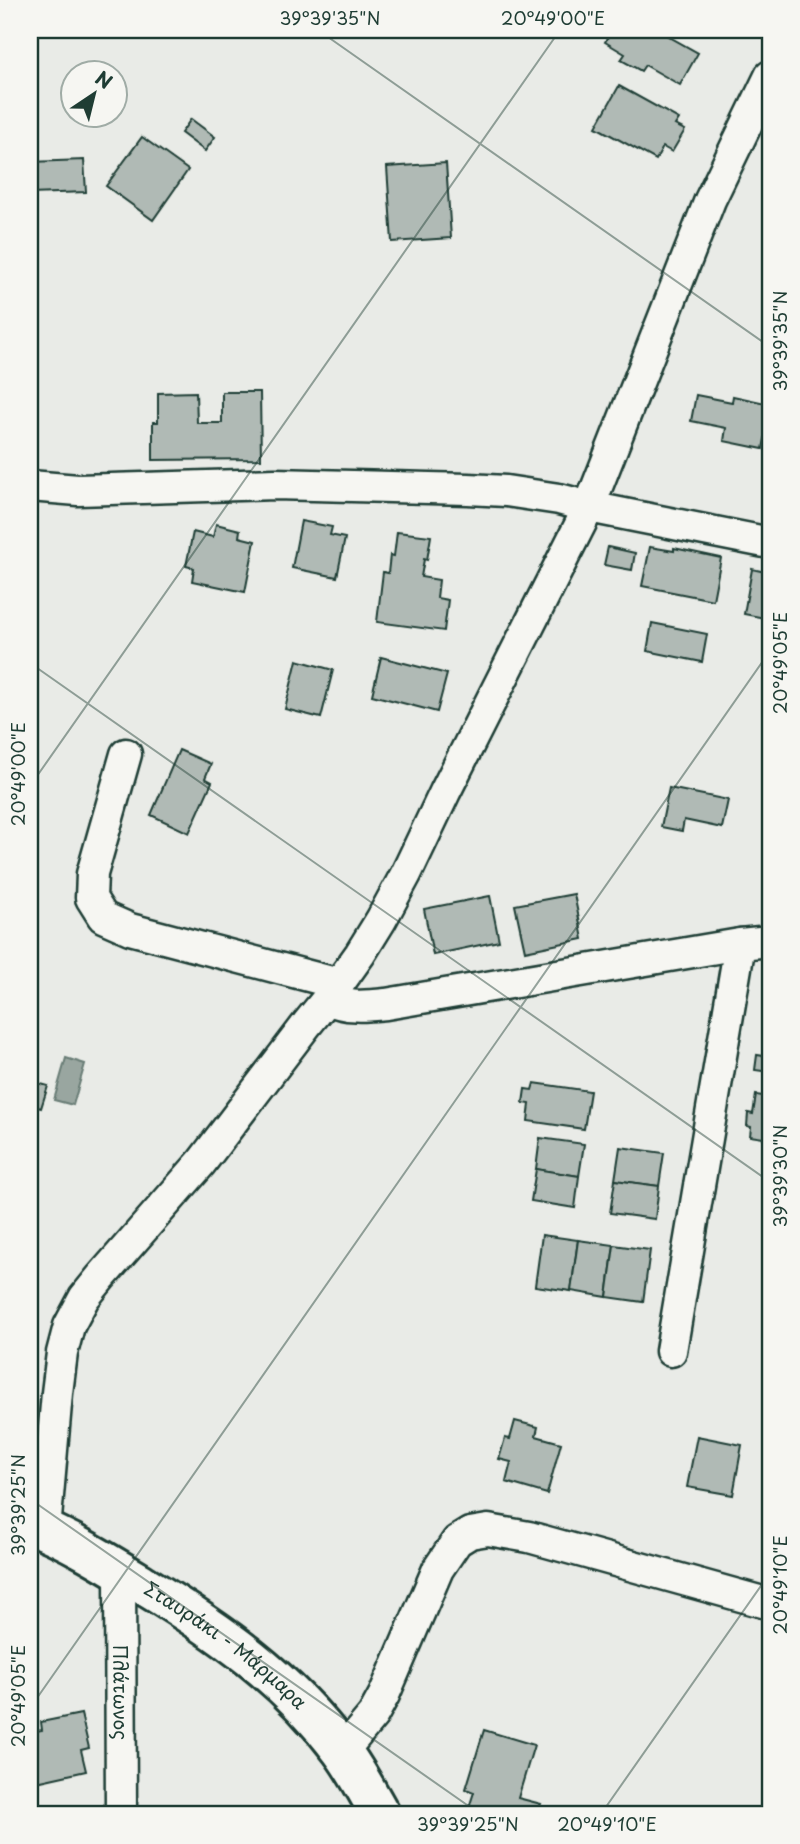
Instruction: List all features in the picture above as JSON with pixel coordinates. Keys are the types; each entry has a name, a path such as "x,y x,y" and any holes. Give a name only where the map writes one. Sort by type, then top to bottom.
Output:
{"street":[{"path":"37,1527 69,1326 84,1298 201,1163 333,991 374,932 406,874 589,507 710,200 770,76"},
{"path":"30,486 78,490 275,484 506,491 559,499 770,543"},
{"path":"126,754 92,874 91,898 103,917 130,929 333,991 343,1005 386,1004 740,944 770,942"},
{"path":"671,1351 740,944"},
{"name":"Σταυράκι - Μάρμαρα","path":"37,1527 120,1571 204,1623 263,1667 304,1707 342,1752 380,1814"},
{"path":"342,1752 373,1716 438,1569 457,1541 470,1533 488,1530 528,1537 770,1604"},
{"name":"Πλάτωνος","path":"120,1571 121,1814"}],"shaded area":[{"path":"66,1058 85,1064 73,1105 54,1100"}],"building":[{"path":"612,30 657,30 698,53 680,85 645,65 641,71 621,60 625,54 605,42"},
{"path":"619,86 679,119 675,125 685,130 672,152 663,147 656,160 596,127"},
{"path":"191,119 215,137 205,151 181,133"},
{"path":"142,137 188,170 153,220 106,186"},
{"path":"84,160 86,192 30,194 30,162"},
{"path":"446,163 451,238 392,242 387,167"},
{"path":"196,392 197,423 222,423 222,392 260,392 261,459 153,460 153,422 158,422 158,393"},
{"path":"696,395 732,402 733,396 770,404 763,449 724,441 726,428 691,421"},
{"path":"301,521 332,527 330,535 345,538 337,577 292,568"},
{"path":"216,524 240,530 239,537 255,541 245,592 192,581 194,568 186,566 193,532 213,537"},
{"path":"397,532 431,536 421,577 439,580 437,598 448,600 444,631 377,622 383,572 388,573 390,555 394,556"},
{"path":"608,547 635,553 632,570 604,565"},
{"path":"650,547 674,551 674,548 721,558 713,600 642,586"},
{"path":"752,569 770,573 770,619 744,614"},
{"path":"652,623 707,634 702,662 647,651"},
{"path":"381,657 447,674 437,712 372,695"},
{"path":"297,660 333,670 321,718 285,709"},
{"path":"179,750 211,764 205,778 212,782 189,833 151,815"},
{"path":"669,788 728,800 722,828 684,820 682,831 661,827"},
{"path":"574,894 583,939 525,951 515,905"},
{"path":"490,896 499,941 433,955 424,909"},
{"path":"768,1026 770,1072 755,1070 757,1055 764,1056"},
{"path":"30,1081 48,1086 41,1108 30,1105"},
{"path":"534,1083 590,1091 584,1129 528,1121 530,1104 523,1103 525,1089 532,1090"},
{"path":"756,1095 770,1097 770,1139 750,1136 751,1127 747,1126 748,1113 753,1114"},
{"path":"540,1138 584,1144 579,1176 536,1169"},
{"path":"620,1147 664,1153 659,1186 615,1180"},
{"path":"536,1169 579,1176 575,1208 531,1201"},
{"path":"615,1180 659,1186 655,1219 610,1213"},
{"path":"542,1235 578,1240 571,1291 535,1286"},
{"path":"578,1240 614,1245 607,1297 571,1291"},
{"path":"614,1245 650,1250 643,1302 607,1297"},
{"path":"515,1421 538,1427 536,1436 561,1443 547,1494 506,1482 511,1462 499,1459 505,1438 510,1439"},
{"path":"697,1436 742,1445 733,1495 687,1487"},
{"path":"770,1516 770,1540 765,1539"},
{"path":"81,1714 89,1748 81,1750 86,1771 32,1783 30,1732 42,1730 41,1722"},
{"path":"484,1730 534,1745 518,1798 541,1804 538,1811 548,1814 467,1814 474,1792 466,1789"},
{"path":"770,1785 770,1814 762,1811"},
{"path":"71,1808 72,1814 30,1814 30,1813"}]}
